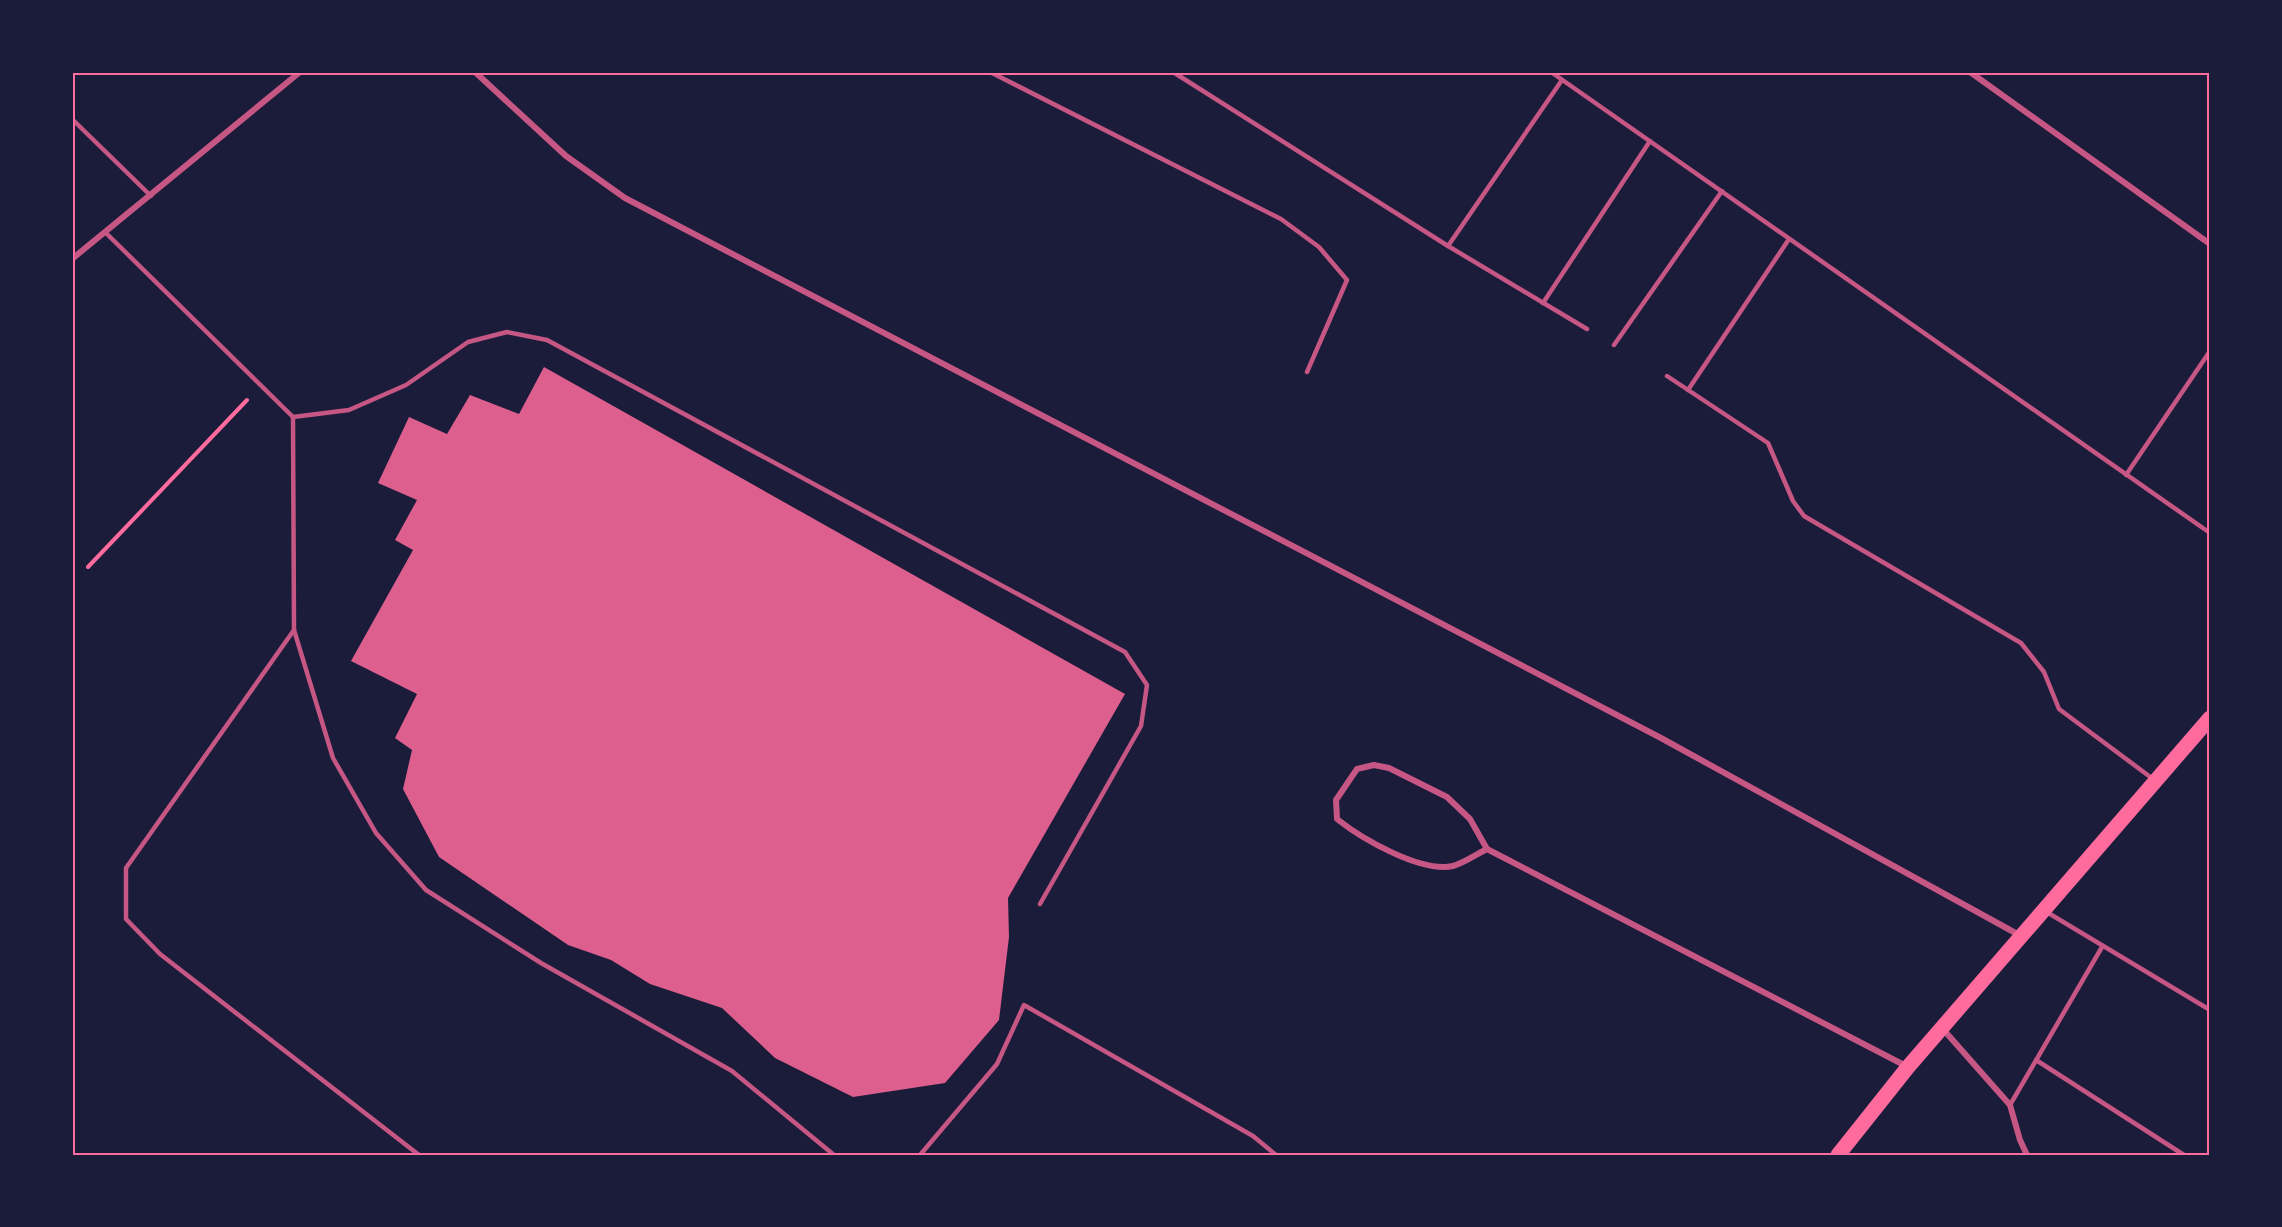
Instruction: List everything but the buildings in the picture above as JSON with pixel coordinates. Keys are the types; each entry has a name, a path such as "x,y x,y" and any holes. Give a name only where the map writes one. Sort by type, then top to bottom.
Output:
{"main road":[{"path":"1838,1155 1908,1067 2210,718"}],"street":[{"path":"72,259 300,72"},
{"path":"475,72 566,156 626,198 1661,738 2021,936"},
{"path":"1970,72 2210,243"},
{"path":"1487,849 1453,866 1424,865 1358,835 1337,819 1336,800 1357,769 1374,765 1389,768 1447,797 1470,819 1487,849 1908,1067"},
{"path":"1942,1028 2010,1105 2027,1155"}],"lane":[{"path":"990,72 1281,219 1319,247 1347,280 1307,372"},
{"path":"1173,72 1448,246 1587,329"},
{"path":"1551,72 2210,533"},
{"path":"1448,246 1562,80"},
{"path":"72,119 151,196"},
{"path":"1543,303 1650,141"},
{"path":"1614,345 1722,191"},
{"path":"106,233 293,417 294,630 333,758 376,833 426,890 541,963 732,1071 834,1155"},
{"path":"1688,390 1789,238"},
{"path":"293,417 349,410 406,385 468,342 507,332 547,340 1125,652 1147,685 1141,726 1040,904"},
{"path":"2126,474 2210,351"},
{"path":"1667,376 1768,443 1793,501 1804,516 2021,643 2044,672 2059,708 2155,781"},
{"path":"294,630 126,868 126,919 160,954 419,1155"},
{"path":"2043,910 2210,1010"},
{"path":"2010,1105 2102,947"},
{"path":"920,1155 997,1064 1024,1005 1253,1136 1276,1155"},
{"path":"2036,1059 2184,1155"}],"path":[{"path":"88,567 260,387"}]}
